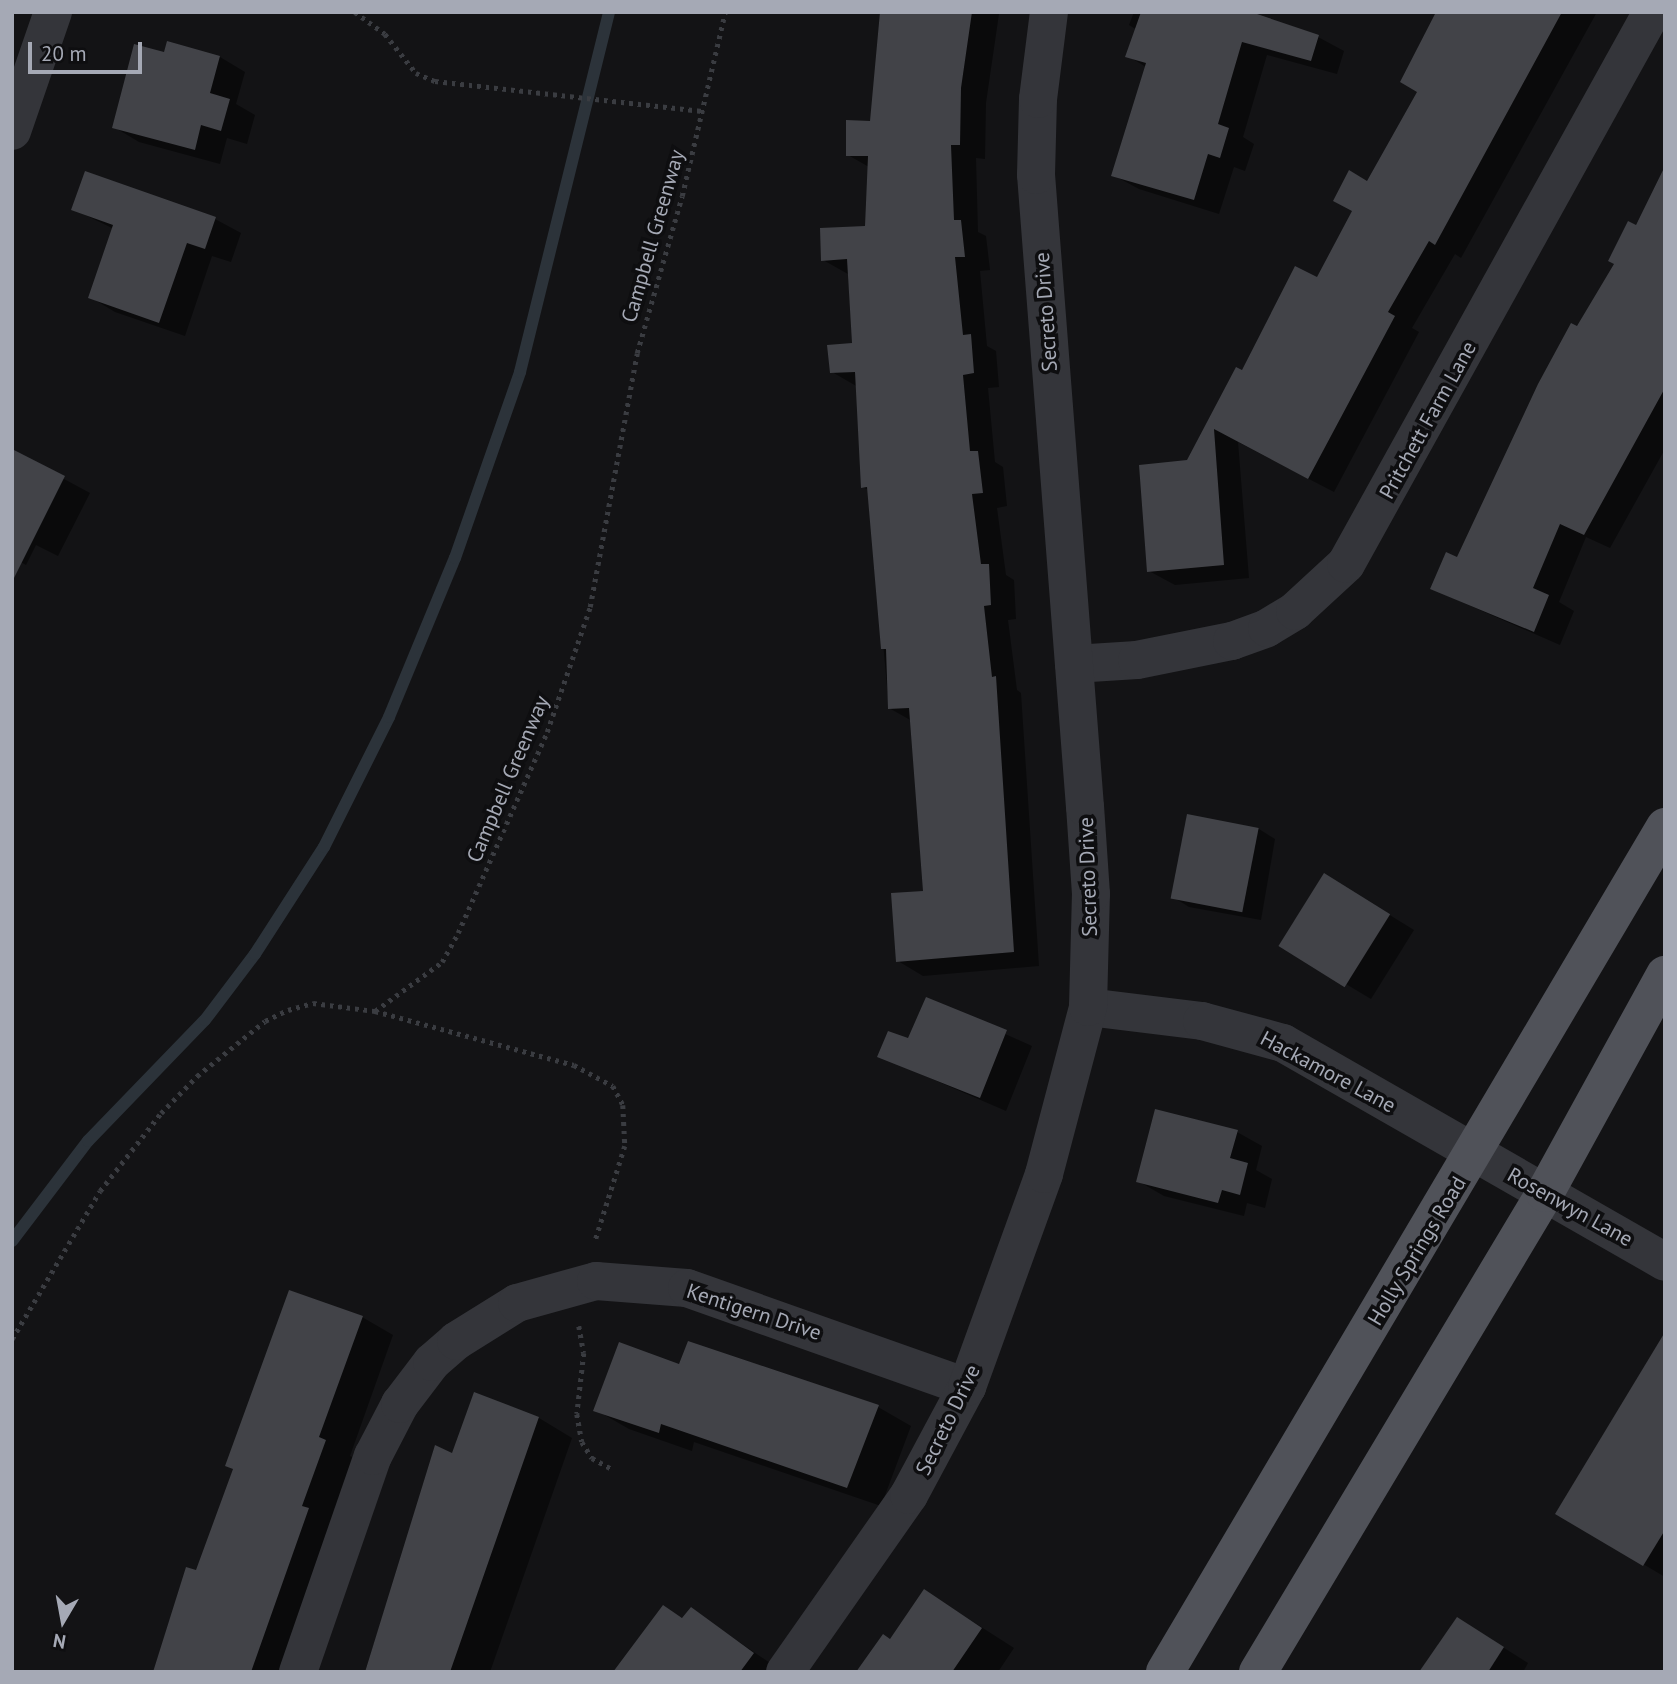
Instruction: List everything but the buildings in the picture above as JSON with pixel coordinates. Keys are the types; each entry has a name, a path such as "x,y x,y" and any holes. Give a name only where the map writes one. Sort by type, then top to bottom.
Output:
{"main road":[{"name":"Holly Springs Road","path":"1165,1672 1475,1154 1665,827"},
{"path":"1258,1672 1545,1193 1665,975"}],"street":[{"path":"12,131 53,12"},
{"name":"Secreto Drive","path":"785,1672 909,1496 967,1387 1044,1174 1088,1007 1091,894 1036,175 1038,99 1049,12"},
{"name":"Pritchett Farm Lane","path":"1074,664 1137,660 1232,641 1267,628 1295,611 1346,564 1652,12"},
{"name":"Hackamore Lane","path":"1088,1007 1202,1021 1283,1044 1475,1154"},
{"name":"Rosenwyn Lane","path":"1475,1154 1665,1262"},
{"name":"Kentigern Drive","path":"298,1672 373,1456 400,1404 432,1362 456,1341 517,1303 596,1281 687,1289 967,1387"}],"path":[{"path":"355,12 385,34 416,73 457,85 704,111"},
{"name":"Campbell Greenway","path":"374,1011 442,962 548,732 590,607 637,353 704,111 726,12"},
{"path":"12,1339 100,1191 161,1113 197,1076 265,1021 288,1010 313,1003 374,1011 574,1065 613,1086 623,1105 625,1146 594,1252"},
{"path":"575,1314 584,1353 577,1414 582,1442 592,1458 610,1468"}],"waterway":[{"path":"12,1241 88,1141 205,1020 255,954 324,847 389,717 455,558 520,372 609,12"}]}
